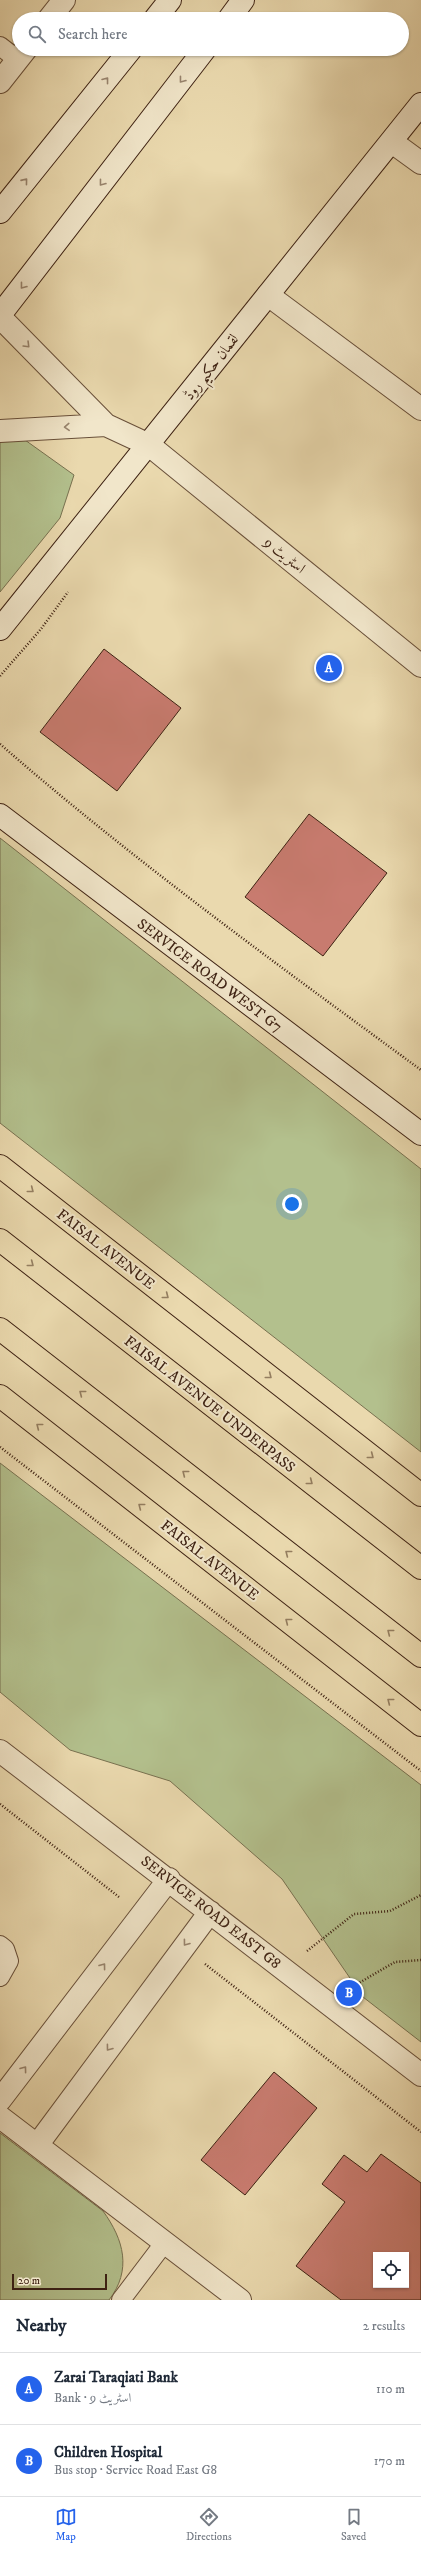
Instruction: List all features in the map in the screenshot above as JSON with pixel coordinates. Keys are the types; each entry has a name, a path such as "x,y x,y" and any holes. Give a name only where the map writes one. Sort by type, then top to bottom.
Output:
{"main road":[{"name":"FAISAL AVENUE","path":"0,1166 421,1495"},
{"name":"FAISAL AVENUE UNDERPASS","path":"0,1240 421,1568"},
{"path":"0,1329 421,1656"},
{"name":"FAISAL AVENUE","path":"0,1396 421,1725"}],"street":[{"path":"55,12 64,0"},
{"path":"161,12 170,0"},
{"path":"234,12 243,0"},
{"path":"0,82 20,56"},
{"path":"0,212 125,56"},
{"path":"149,445 106,425 0,316 200,56"},
{"name":"لقمان حکیم روڈ","path":"0,629 421,104"},
{"path":"392,142 421,163"},
{"path":"268,295 421,409"},
{"path":"0,431 106,425"},
{"name":"اسٹریٹ 9","path":"149,445 421,666"},
{"name":"SERVICE ROAD WEST G7","path":"0,815 421,1134"},
{"name":"SERVICE ROAD EAST G8","path":"0,1751 169,1879 421,2075"},
{"path":"0,2100 169,1879"},
{"path":"38,2144 210,1912"},
{"path":"0,2117 38,2144 240,2300"}],"lane":[{"path":"0,46 12,50"},
{"path":"0,1945 5,1949 9,1960 0,1977"},
{"path":"121,2300 165,2242"}],"path":[{"path":"0,744 59,796 230,930 421,1070"},
{"path":"0,1447 421,1771"},
{"path":"0,1804 142,1915"},
{"path":"308,1951 354,1914 390,1911 421,1896"},
{"path":"184,1947 421,2132"},
{"path":"327,2002 395,1962 421,1960"}],"green space":[{"path":"11,430 74,475 60,518 0,592 0,431"},
{"path":"0,838 421,1169 421,1452 0,1123"},
{"path":"0,1463 421,1785 421,2042 363,1997 282,1879 170,1781 70,1750 0,1692"},
{"path":"0,2133 103,2211 116,2233 120,2244 123,2266 121,2278 109,2300 0,2300"}],"building":[{"path":"104,649 181,708 117,791 40,732"},
{"path":"309,814 387,873 323,956 245,897"},
{"path":"274,2072 317,2108 245,2195 201,2160"},
{"path":"381,2154 421,2183 421,2300 341,2300 296,2266 345,2202 322,2184 344,2155 367,2172"}],"place":[{"name":"Zarai Taraqiati Bank","path":"329,668"},
{"name":"Children Hospital","path":"349,1993"}]}
